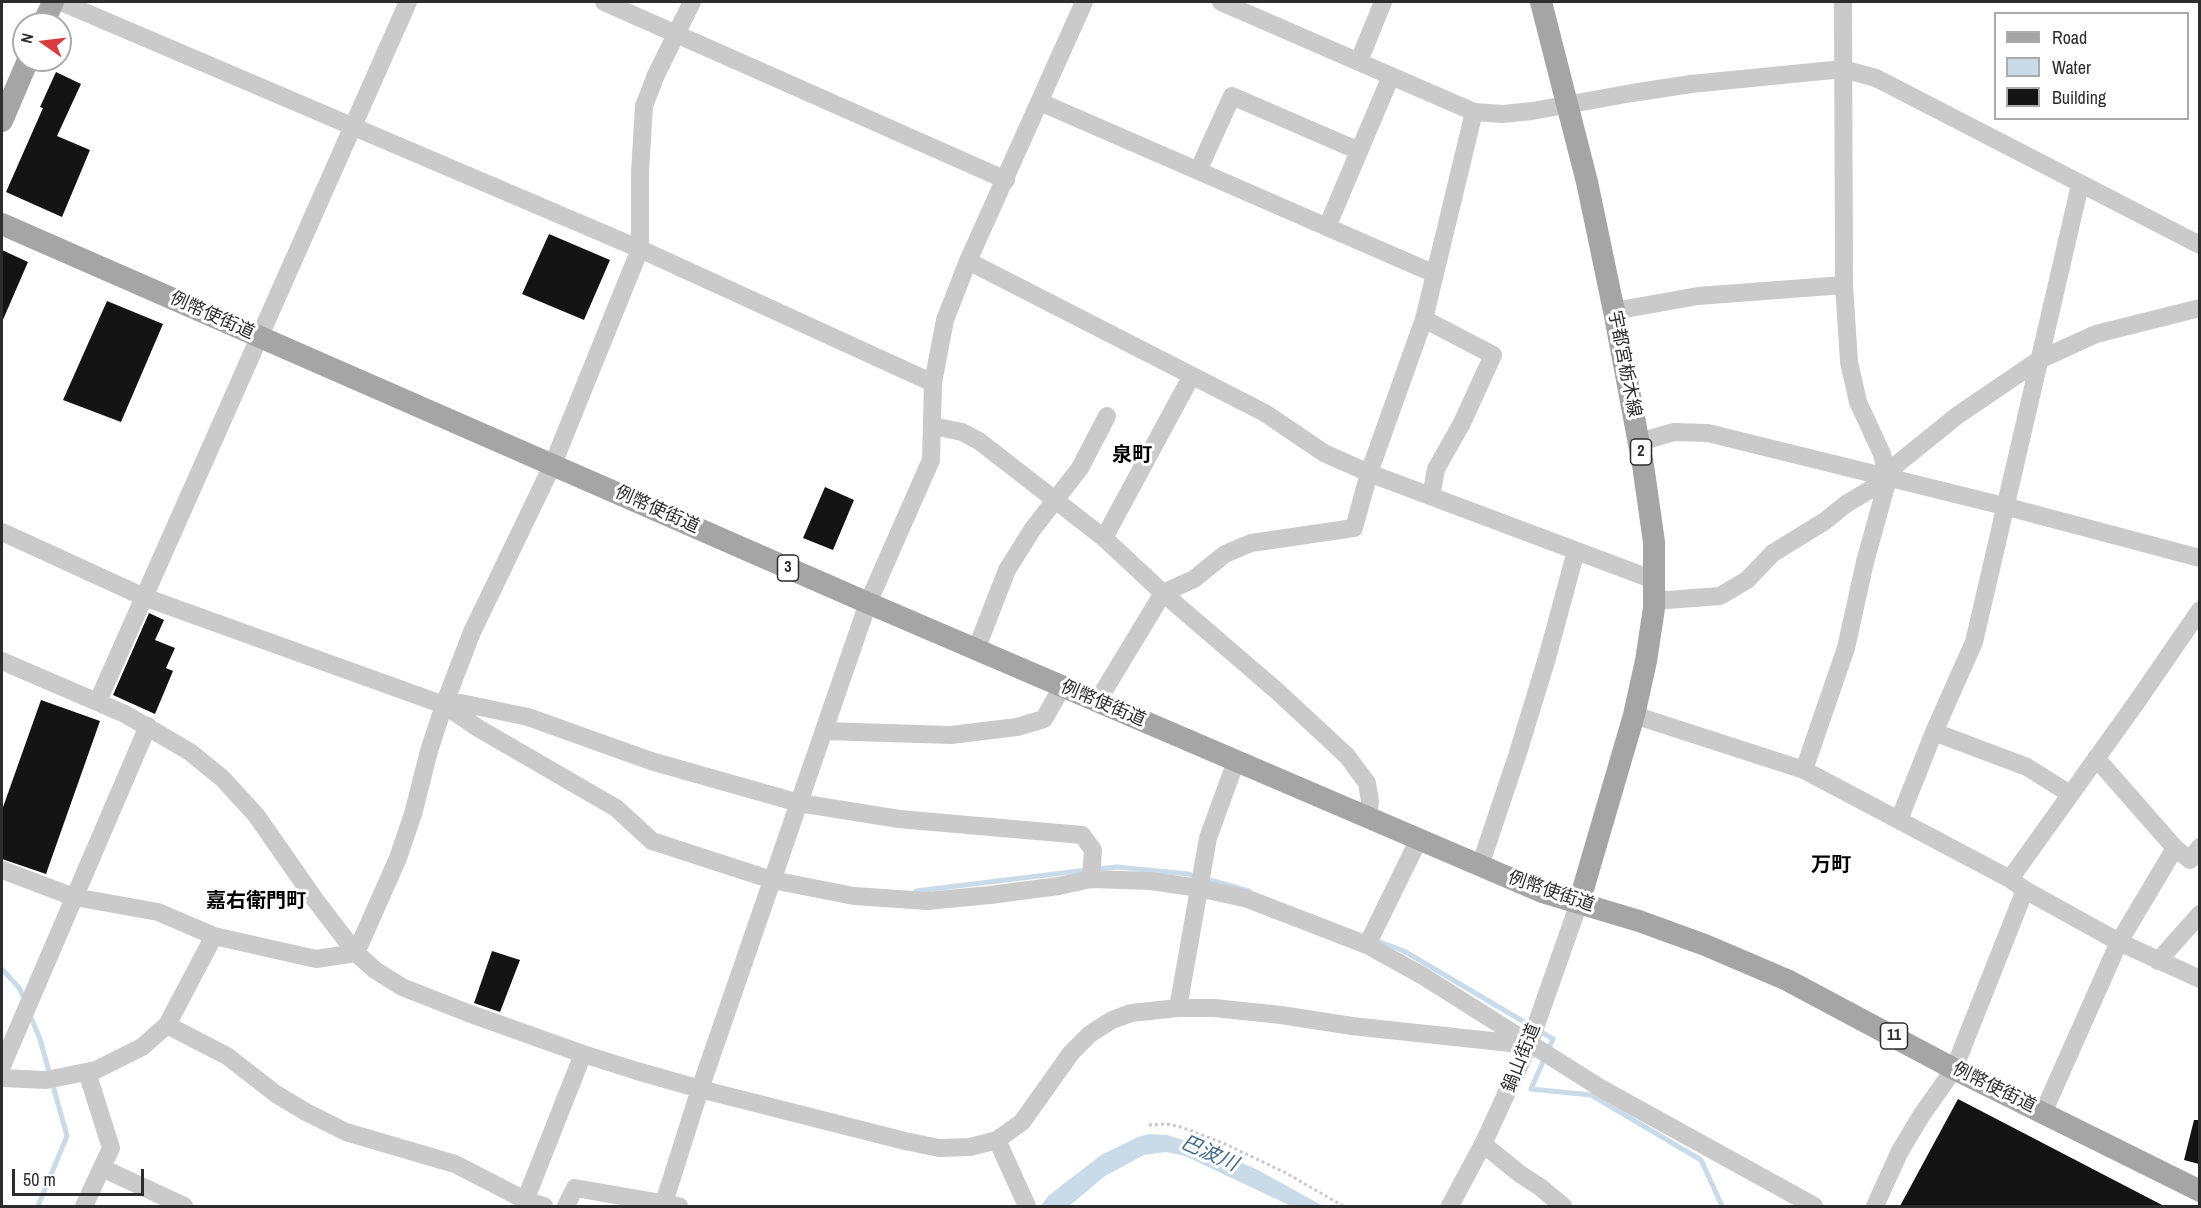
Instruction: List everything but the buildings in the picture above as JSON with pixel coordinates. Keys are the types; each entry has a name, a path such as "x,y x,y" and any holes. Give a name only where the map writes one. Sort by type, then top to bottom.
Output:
{"main road":[{"name":"宇都宮栃木線","path":"1541,2 1568,105 1614,311 1639,442 1654,542 1654,590 1646,661 1634,715 1579,903"},
{"path":"2,121 23,72"},
{"name":"例幣使街道","path":"2,224 976,650 1368,816 1480,866 1542,892 1639,921 1704,945 1777,976 1954,1069 2199,1191"}],"street":[{"path":"61,2 640,249 933,383"},
{"path":"98,701 408,2"},
{"path":"604,2 1006,180"},
{"path":"356,953 379,904 414,814 429,751 472,632 553,464 640,249 640,172 644,106 656,75 692,2"},
{"path":"566,1206 575,1188 669,1205 700,1089 868,603 931,460 933,383 945,320 968,261 1084,2"},
{"path":"1221,2 1474,112 1503,114 1691,84 1843,69 1876,78 2199,245"},
{"path":"1359,62 1383,2"},
{"path":"1843,2 1844,285 1849,362 1858,402 1882,454 1888,479"},
{"path":"1327,227 1391,76"},
{"path":"1198,171 1232,96 1359,152"},
{"path":"1040,102 1435,274"},
{"path":"1097,702 1163,593 1194,579 1225,554 1251,543 1354,528 1369,473 1424,319 1474,112"},
{"path":"1899,820 1934,732 1974,642 2080,185"},
{"path":"968,261 1264,413 1324,453 1369,473 1576,551 1654,590 1720,596 1747,580 1773,553 1888,479"},
{"path":"1614,311 1698,296 1844,285"},
{"path":"1804,770 1846,648 1865,562 1888,479 1896,465 1958,415 2039,360 2096,334 2199,308"},
{"path":"1424,319 1493,355 1462,423 1436,469 1431,496"},
{"path":"1104,538 1191,377"},
{"path":"976,650 1007,570 1032,530 1080,468 1107,416"},
{"path":"933,426 962,432 978,441 1055,500 1104,538 1163,593 1277,691 1347,756 1367,783 1370,801 1368,816"},
{"path":"1639,442 1674,432 1708,433 2004,506 2199,558"},
{"path":"2,532 144,597 444,705 495,739 615,808 652,841 772,880 854,896 927,901 990,896 1091,879 1151,881 1199,888 1248,899 1367,945 1423,976 1602,1089 1814,1206"},
{"path":"1480,866 1527,723 1576,551"},
{"path":"2010,879 2136,703 2199,610"},
{"path":"2,661 98,701 148,726 190,752 222,778 256,815 316,901 356,953 375,970 402,987 583,1054 700,1089 939,1148 970,1147 997,1140 1022,1122 1071,1053 1090,1034 1112,1020 1131,1013 1178,1008 1214,1008 1281,1015 1363,1028 1529,1045"},
{"path":"824,731 951,735 1017,727 1044,719 1062,687"},
{"path":"444,705 461,703 528,717 651,761 799,803 899,819 1082,835 1093,850 1091,879"},
{"path":"1634,715 1804,770 2010,879 2025,890 2119,942 2199,979"},
{"path":"148,726 2,1066 46,1080 96,1070 142,1047 166,1025 214,936"},
{"path":"1934,732 2027,767 2070,794"},
{"path":"2096,758 2175,848 2190,860 2199,848"},
{"path":"1178,1008 1208,838 1236,761"},
{"path":"1367,945 1419,839"},
{"path":"2043,1113 2119,942 2175,848"},
{"path":"2,870 74,897 158,912 214,936 316,959 356,953"},
{"path":"1875,1206 1900,1151 1954,1069 2025,890"},
{"name":"鍋山街道","path":"1450,1206 1484,1144 1529,1045 1579,903"},
{"path":"2158,962 2199,914"},
{"path":"166,1025 227,1056 276,1094 346,1132 455,1164 524,1203 544,1206"},
{"path":"524,1203 583,1054"},
{"path":"84,1206 111,1148 87,1072"},
{"path":"997,1140 1019,1202"},
{"path":"1484,1144 1563,1206"},
{"path":"102,1168 184,1206"}],"path":[{"path":"1149,1125 1166,1124 1181,1127 1223,1143 1286,1173 1343,1206"}],"water":[{"name":"巴波川","path":"1149,1134 1167,1135 1206,1147 1258,1170 1323,1206 1291,1206 1185,1156 1166,1152 1144,1155 1105,1176 1069,1206 1041,1206 1048,1196 1101,1155"}],"waterway":[{"path":"1096,869 1117,867 1188,874 1249,891"},
{"path":"916,891 1087,870"},
{"path":"1372,939 1404,951 1553,1039 1531,1089 1591,1095 1701,1160 1722,1206"},
{"path":"2,969 20,989 25,1001"},
{"path":"29,1013 40,1039 67,1136 38,1206"}],"district":[{"name":"泉町","path":"1132,456"},
{"name":"万町","path":"1831,866"},
{"name":"嘉右衛門町","path":"256,902"}]}
